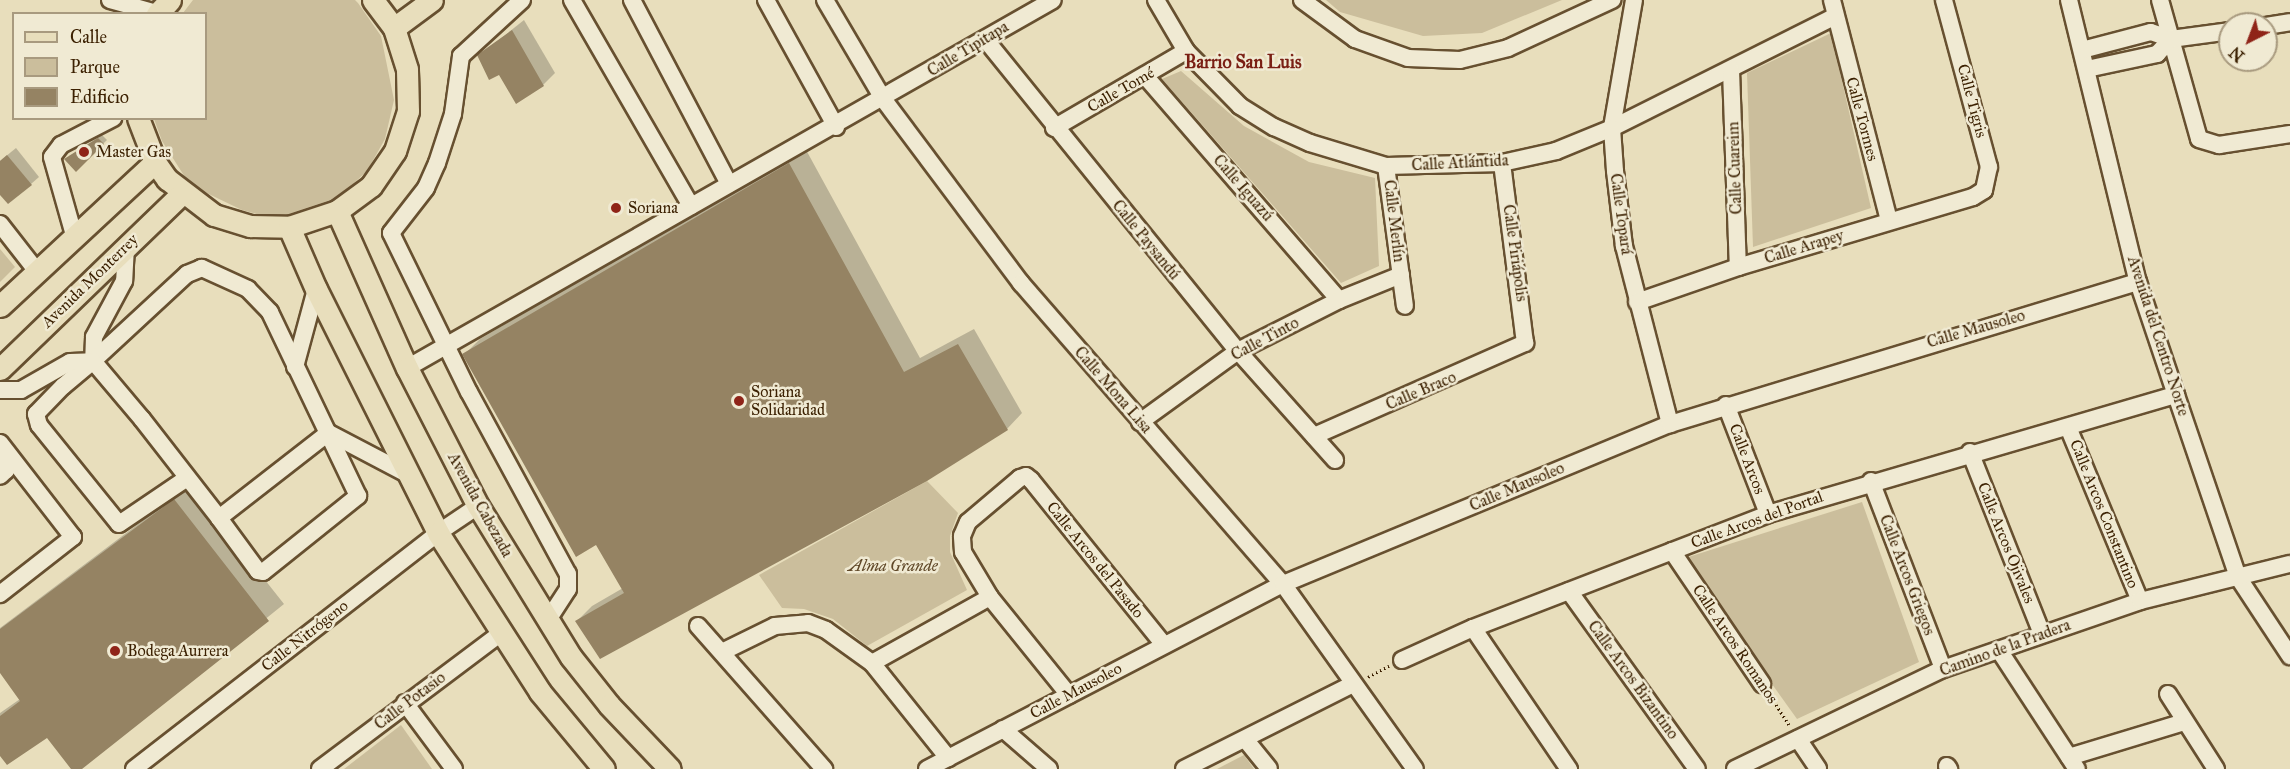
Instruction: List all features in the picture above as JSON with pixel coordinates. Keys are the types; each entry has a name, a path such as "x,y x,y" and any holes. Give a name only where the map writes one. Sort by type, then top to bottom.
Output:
{"main road":[{"path":"158,12 170,0"},
{"path":"137,120 155,162 181,194 214,215 250,226 289,227 338,212 377,177 395,151 408,111 407,69 394,28 373,0"},
{"path":"394,28 432,0"},
{"path":"0,306 36,270 155,162"},
{"name":"Avenida Monterrey","path":"0,369 181,194"},
{"name":"Avenida Cabezada","path":"338,212 407,368 478,506 547,621 609,705 670,769"},
{"path":"289,227 315,289 438,533 540,692 604,769"}],"street":[{"path":"522,0 461,56 453,114 437,163 413,208 391,231 446,346 568,574 568,589 547,621"},
{"path":"572,0 691,206"},
{"path":"632,0 729,184"},
{"path":"766,0 836,127"},
{"name":"Calle Mona Lisa","path":"825,0 884,100 1021,283 1283,584 1414,769"},
{"name":"Calle Tipitapa","path":"407,368 729,184 884,100 1053,0"},
{"name":"Calle Atlántida","path":"1156,0 1186,51 1220,89 1274,128 1310,143 1386,166 1502,163 1556,151 1612,128 1834,17"},
{"path":"1302,0 1355,39 1408,57 1460,60 1508,48 1591,4 1612,0"},
{"name":"Calle Topará","path":"1634,0 1612,128 1624,246 1670,424"},
{"name":"Calle Tormes","path":"1832,0 1834,17 1889,220"},
{"name":"Calle Tigris","path":"1944,0 1989,167 1989,180 1973,197"},
{"name":"Avenida del Centro Norte","path":"2069,0 2138,282 2176,395 2238,577 2290,656"},
{"path":"2160,0 2194,131 2208,144 2219,145 2290,134"},
{"path":"114,4 152,12"},
{"path":"2082,50 2151,32 2171,39 2218,33"},
{"name":"Calle Paysandú","path":"985,39 1054,128 1238,351 1335,460"},
{"path":"2087,69 2157,54 2171,39"},
{"name":"Calle Tomé","path":"1054,128 1146,77 1186,51"},
{"name":"Calle Cuareim","path":"1731,70 1738,267"},
{"name":"Calle Iguazú","path":"1146,77 1339,300"},
{"path":"74,235 52,157 61,145 109,120"},
{"name":"Calle Piriápolis","path":"1502,163 1525,343"},
{"name":"Calle Merlín","path":"1386,166 1405,306"},
{"name":"Calle Arapey","path":"1637,302 1738,267 1889,220 1973,197"},
{"path":"0,224 36,270"},
{"path":"126,246 124,281 94,337 93,360 219,518 261,572 355,500 358,493 295,367 274,319 263,302 233,280 202,268 187,274 93,360 38,411 36,418 117,523 124,524 187,478"},
{"name":"Calle Tinto","path":"1140,422 1238,351 1339,300 1401,275"},
{"name":"Calle Mausoleo","path":"927,769 1283,584 1670,424 1726,405 2138,282"},
{"path":"295,367 315,289"},
{"name":"Calle Braco","path":"1314,436 1525,343"},
{"path":"0,390 21,390 70,362 93,360"},
{"name":"Calle Arcos del Portal","path":"1402,660 1473,628 1768,514 1970,452 2068,427 2176,395"},
{"name":"Calle Arcos","path":"1726,405 1768,514"},
{"name":"Calle Arcos Constantino","path":"2068,427 2140,601"},
{"path":"328,433 408,474"},
{"path":"219,518 328,433"},
{"path":"0,443 73,537 0,594"},
{"name":"Calle Arcos Ojivales","path":"1970,452 2042,634"},
{"path":"0,460 6,470 0,476"},
{"name":"Calle Arcos del Pasado","path":"990,597 963,552 962,536 973,517 1026,476 1164,645"},
{"name":"Calle Arcos Griegos","path":"1871,481 1943,669"},
{"name":"Calle Nitrógeno","path":"135,769 438,533 478,506"},
{"name":"Calle Arcos Romanos","path":"1672,551 1762,684"},
{"name":"Camino de la Pradera","path":"1735,769 1943,669 2140,601 2290,564"},
{"name":"Calle Arcos Bizantino","path":"1569,591 1697,769"},
{"path":"872,663 990,597 1069,695"},
{"path":"722,652 775,626 808,623 842,640 872,663 948,758"},
{"path":"698,626 824,769"},
{"path":"1473,628 1569,769"},
{"name":"Calle Potasio","path":"320,769 405,703 501,634"},
{"path":"1999,650 2073,763 2184,722"},
{"path":"1184,769 1353,684"},
{"path":"2168,694 2216,769"},
{"path":"405,703 454,769"},
{"path":"1003,729 1049,769"},
{"path":"1245,739 1269,769"},
{"path":"1798,739 1818,769"}],"path":[{"path":"1353,684 1402,660"},
{"name":"Calle Arcos Romanos","path":"1762,684 1798,739"}],"green space":[{"path":"193,0 355,0 381,36 394,100 385,139 367,171 340,196 308,212 271,218 242,210 190,185 162,141 154,120 207,120 207,12 184,12"},
{"path":"1326,0 1562,0 1482,33 1423,36 1340,12"},
{"path":"1831,33 1871,208 1753,247 1747,73"},
{"path":"1181,71 1244,126 1309,162 1375,178 1379,266 1341,283 1162,79"},
{"path":"0,249 15,267 0,282"},
{"name":"Alma Grande","path":"927,481 958,513 950,536 950,552 967,590 867,646 833,619 804,609 782,608 759,575"},
{"path":"1862,502 1919,662 1797,719 1682,559"},
{"path":"401,725 432,769 344,769"},
{"path":"1244,755 1254,769 1217,769"}],"building":[{"path":"512,30 544,86 516,104 499,75 489,80 477,55"},
{"name":"Master Gas","path":"98,138 104,144 76,172 64,159"},
{"path":"7,155 32,185 8,204 0,195 0,161"},
{"name":"Soriana Solidaridad","path":"789,163 904,372 958,344 1008,430 927,481 600,659 575,621 624,593 596,545 576,557 462,354"},
{"name":"Bodega Aurrera","path":"174,499 269,621 82,769 71,769 47,738 7,765 0,756 0,716 20,701 0,673 0,629"}],"place":[{"name":"Master Gas","path":"84,152"},
{"name":"Soriana","path":"616,208"},
{"name":"Soriana Solidaridad","path":"739,401"},
{"name":"Bodega Aurrera","path":"115,651"}],"district":[{"name":"Barrio San Luis","path":"1243,62"}]}
